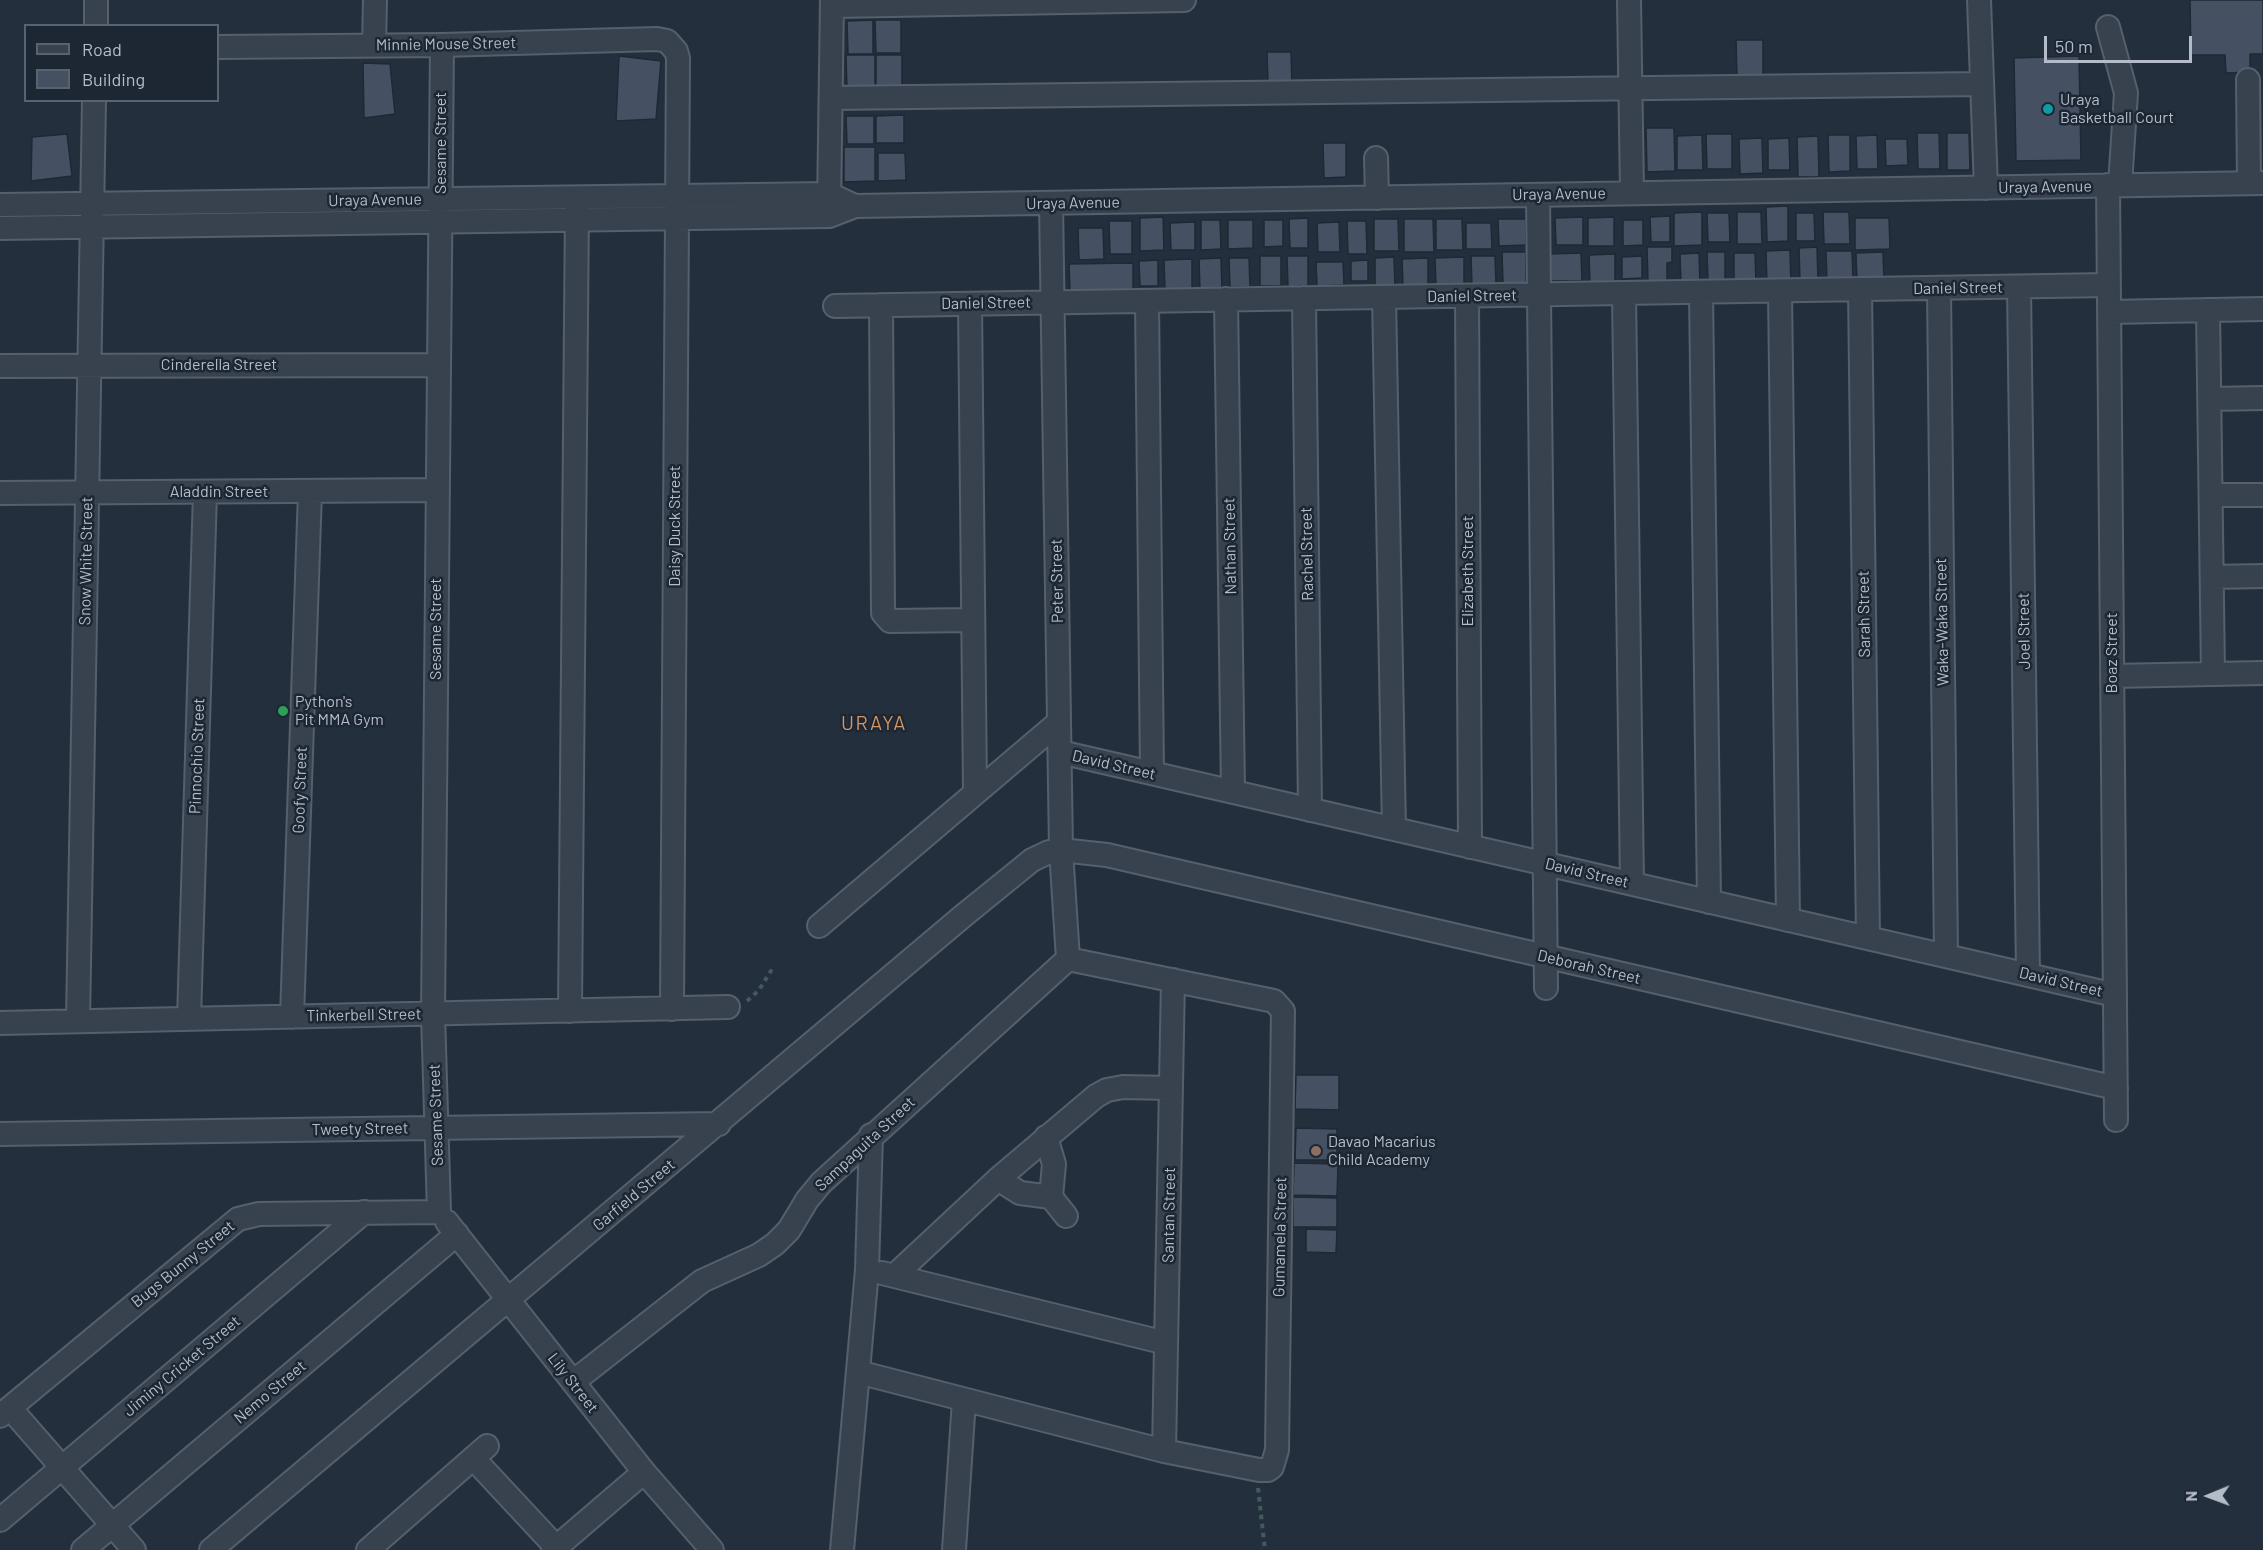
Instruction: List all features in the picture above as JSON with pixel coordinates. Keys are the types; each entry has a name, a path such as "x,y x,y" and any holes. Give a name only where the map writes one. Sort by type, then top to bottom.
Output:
{"street":[{"path":"96,0 96,24"},
{"path":"374,45 375,0"},
{"path":"829,205 832,3 1184,0"},
{"path":"1629,0 1632,192"},
{"path":"1979,0 1986,188"},
{"name":"Boaz Street","path":"2108,27 2126,93 2114,185 2109,285 2116,1120"},
{"name":"Minnie Mouse Street","path":"219,47 442,45 657,39 673,44"},
{"name":"Daisy Duck Street","path":"672,1009 678,58 673,44"},
{"name":"Sesame Street","path":"439,1212 433,1014 442,45"},
{"path":"2248,80 2256,183"},
{"path":"831,98 1982,84"},
{"name":"Snow White Street","path":"78,1021 94,102"},
{"path":"1376,158 1377,198"},
{"name":"Uraya Avenue","path":"0,205 92,215 855,206 2256,183"},
{"path":"1538,195 1546,988"},
{"name":"Peter Street","path":"1051,203 1061,850 1068,959"},
{"path":"570,1011 577,208"},
{"name":"Uraya Avenue","path":"0,228 92,215"},
{"name":"Daniel Street","path":"835,306 2109,285"},
{"name":"Joel Street","path":"2019,287 2028,975"},
{"name":"Waka-Waka Street","path":"1939,288 1946,956"},
{"name":"Sarah Street","path":"1860,289 1868,938"},
{"path":"1780,291 1788,920"},
{"path":"1701,292 1710,902"},
{"path":"1624,293 1632,884"},
{"name":"Elizabeth Street","path":"1467,296 1470,846"},
{"path":"1384,297 1394,829"},
{"name":"Rachel Street","path":"1304,298 1310,810"},
{"name":"Nathan Street","path":"1226,299 1233,792"},
{"path":"1147,301 1152,774"},
{"path":"970,304 975,791"},
{"path":"881,305 883,614 890,621 972,621"},
{"path":"2109,312 2263,309"},
{"path":"2208,310 2213,674"},
{"name":"Cinderella Street","path":"0,366 439,365"},
{"path":"2210,399 2263,398"},
{"name":"Aladdin Street","path":"0,493 438,490"},
{"name":"Goofy Street","path":"292,1017 310,491"},
{"name":"Pinnochio Street","path":"189,1019 205,492"},
{"path":"2211,495 2263,495"},
{"path":"2212,577 2263,576"},
{"path":"2112,676 2263,673"},
{"path":"819,926 975,791 1059,722"},
{"name":"David Street","path":"1059,752 2115,995"},
{"name":"Deborah Street","path":"1061,850 1107,855 2116,1088"},
{"name":"Garfield Street","path":"212,1550 507,1299 1032,860 1041,854 1061,850"},
{"path":"1068,959 1173,980"},
{"name":"Sampaguita Street","path":"573,1382 702,1281 759,1255 775,1244 789,1230 807,1200 821,1183 1068,959"},
{"name":"Gumamela Street","path":"1173,980 1274,1001 1281,1007 1284,1016 1277,1450 1266,1468"},
{"name":"Santan Street","path":"1164,1450 1173,980"},
{"name":"Tinkerbell Street","path":"0,1023 728,1007"},
{"path":"894,1276 1046,1137 1107,1090 1123,1087 1171,1088"},
{"name":"Tweety Street","path":"0,1134 719,1124"},
{"path":"842,1550 867,1270 871,1136"},
{"path":"1046,1137 1054,1164 1051,1197 1066,1216"},
{"path":"998,1179 1020,1193 1051,1197"},
{"name":"Jiminy Cricket Street","path":"0,1520 364,1212"},
{"name":"Lily Street","path":"439,1212 644,1472 712,1550"},
{"name":"Bugs Bunny Street","path":"5,1412 238,1219 259,1214 439,1212"},
{"name":"Nemo Street","path":"83,1550 457,1234"},
{"path":"867,1270 1166,1343"},
{"path":"858,1372 1164,1450 1266,1468"},
{"path":"954,1550 964,1400"},
{"path":"5,1412 63,1467 134,1550"},
{"path":"368,1550 480,1452 555,1549 644,1472"}],"path":[{"path":"728,1007 750,999 774,966"},
{"path":"1265,1550 1258,1494 1266,1468"}],"building":[{"path":"2190,0 2263,0 2263,54 2250,54 2250,72 2226,73 2225,55 2191,55"},
{"path":"873,20 873,54 848,54 847,21"},
{"path":"875,20 901,20 901,53 876,53"},
{"path":"1736,40 1763,40 1763,78 1737,78"},
{"path":"1267,52 1291,52 1292,84 1268,84"},
{"path":"846,55 875,55 875,90 847,90"},
{"path":"876,55 902,55 902,88 876,89"},
{"path":"619,56 661,61 656,119 616,121"},
{"name":"Uraya Basketball Court","path":"2079,56 2081,160 2016,161 2014,58"},
{"path":"363,63 390,64 395,114 364,118"},
{"path":"904,115 904,143 876,143 876,116"},
{"path":"846,116 874,116 874,144 847,144"},
{"path":"1646,128 1674,128 1675,171 1647,172"},
{"path":"1917,133 1939,133 1940,169 1918,169"},
{"path":"1947,133 1969,133 1970,170 1947,170"},
{"path":"67,134 72,176 31,181 32,137"},
{"path":"1706,134 1732,134 1732,169 1707,169"},
{"path":"1702,135 1703,170 1677,170 1677,136"},
{"path":"1828,135 1850,135 1850,171 1829,172"},
{"path":"1877,135 1878,169 1857,169 1856,136"},
{"path":"1818,136 1819,177 1798,177 1797,137"},
{"path":"1762,138 1763,173 1740,174 1739,139"},
{"path":"1789,138 1790,170 1768,170 1768,139"},
{"path":"1885,139 1907,139 1908,165 1886,166"},
{"path":"1323,143 1346,143 1346,177 1324,178"},
{"path":"844,147 875,147 875,181 844,182"},
{"path":"878,153 905,153 906,180 878,181"},
{"path":"1788,206 1788,241 1767,242 1766,207"},
{"path":"1702,212 1702,245 1674,246 1674,213"},
{"path":"1737,212 1761,212 1762,244 1737,244"},
{"path":"1823,212 1849,212 1850,244 1824,244"},
{"path":"1707,213 1729,213 1730,242 1708,242"},
{"path":"1796,213 1814,213 1815,241 1796,241"},
{"path":"1670,216 1670,242 1651,242 1650,217"},
{"path":"1163,217 1164,250 1140,251 1140,218"},
{"path":"1583,217 1583,245 1556,245 1555,218"},
{"path":"1614,217 1614,246 1588,246 1588,218"},
{"path":"1308,218 1308,248 1290,248 1289,219"},
{"path":"1855,218 1889,218 1890,249 1855,250"},
{"path":"1374,219 1398,219 1399,251 1374,251"},
{"path":"1404,219 1433,219 1434,252 1404,252"},
{"path":"1436,219 1462,219 1463,250 1436,250"},
{"path":"1498,219 1526,219 1526,245 1499,246"},
{"path":"1201,220 1220,220 1221,249 1201,250"},
{"path":"1228,220 1253,220 1253,248 1228,249"},
{"path":"1264,220 1283,220 1283,246 1264,247"},
{"path":"1623,220 1643,220 1643,245 1623,246"},
{"path":"1109,221 1132,221 1132,254 1110,254"},
{"path":"1347,221 1366,221 1367,254 1348,254"},
{"path":"1195,222 1195,250 1171,250 1170,223"},
{"path":"1339,222 1340,252 1318,252 1317,223"},
{"path":"1466,223 1491,223 1492,249 1466,249"},
{"path":"1078,228 1103,228 1104,259 1079,260"},
{"path":"1647,247 1672,247 1672,262 1667,263 1667,281 1648,281"},
{"path":"1817,247 1818,281 1800,281 1799,248"},
{"path":"1790,250 1791,285 1767,285 1766,251"},
{"path":"1826,251 1852,251 1853,280 1827,281"},
{"path":"1502,252 1526,252 1526,284 1503,284"},
{"path":"1707,252 1725,252 1725,281 1708,281"},
{"path":"1883,252 1884,282 1857,282 1856,253"},
{"path":"1581,253 1582,281 1549,281 1548,254"},
{"path":"1699,253 1700,284 1681,284 1680,254"},
{"path":"1734,253 1755,253 1756,283 1734,284"},
{"path":"1615,254 1615,284 1590,284 1589,255"},
{"path":"1260,256 1281,256 1281,286 1260,286"},
{"path":"1287,256 1308,256 1308,286 1288,287"},
{"path":"1471,256 1495,256 1496,285 1472,286"},
{"path":"1642,256 1642,278 1622,279 1622,257"},
{"path":"1394,257 1395,287 1375,287 1375,258"},
{"path":"1464,257 1464,286 1436,286 1435,258"},
{"path":"1221,258 1222,291 1200,291 1199,259"},
{"path":"1229,258 1249,258 1250,287 1230,287"},
{"path":"1428,258 1428,286 1403,286 1402,259"},
{"path":"1192,259 1192,289 1165,290 1164,260"},
{"path":"1158,260 1158,286 1140,286 1139,261"},
{"path":"1368,260 1368,281 1351,281 1351,261"},
{"path":"1316,262 1343,262 1344,285 1317,286"},
{"path":"1133,263 1133,291 1070,292 1069,264"},
{"path":"1296,1075 1339,1075 1339,1110 1295,1109"},
{"path":"1296,1128 1337,1129 1337,1160 1295,1160"},
{"path":"1294,1163 1338,1164 1337,1196 1293,1195"},
{"path":"1293,1197 1337,1198 1337,1227 1293,1227"},
{"path":"1306,1229 1337,1230 1336,1253 1306,1252"}],"place":[{"name":"Uraya Basketball Court","path":"2048,109"},
{"name":"Python's Pit MMA Gym","path":"283,711"},
{"name":"Davao Macarius Child Academy","path":"1316,1151"}],"district":[{"name":"URAYA","path":"874,723"}]}
